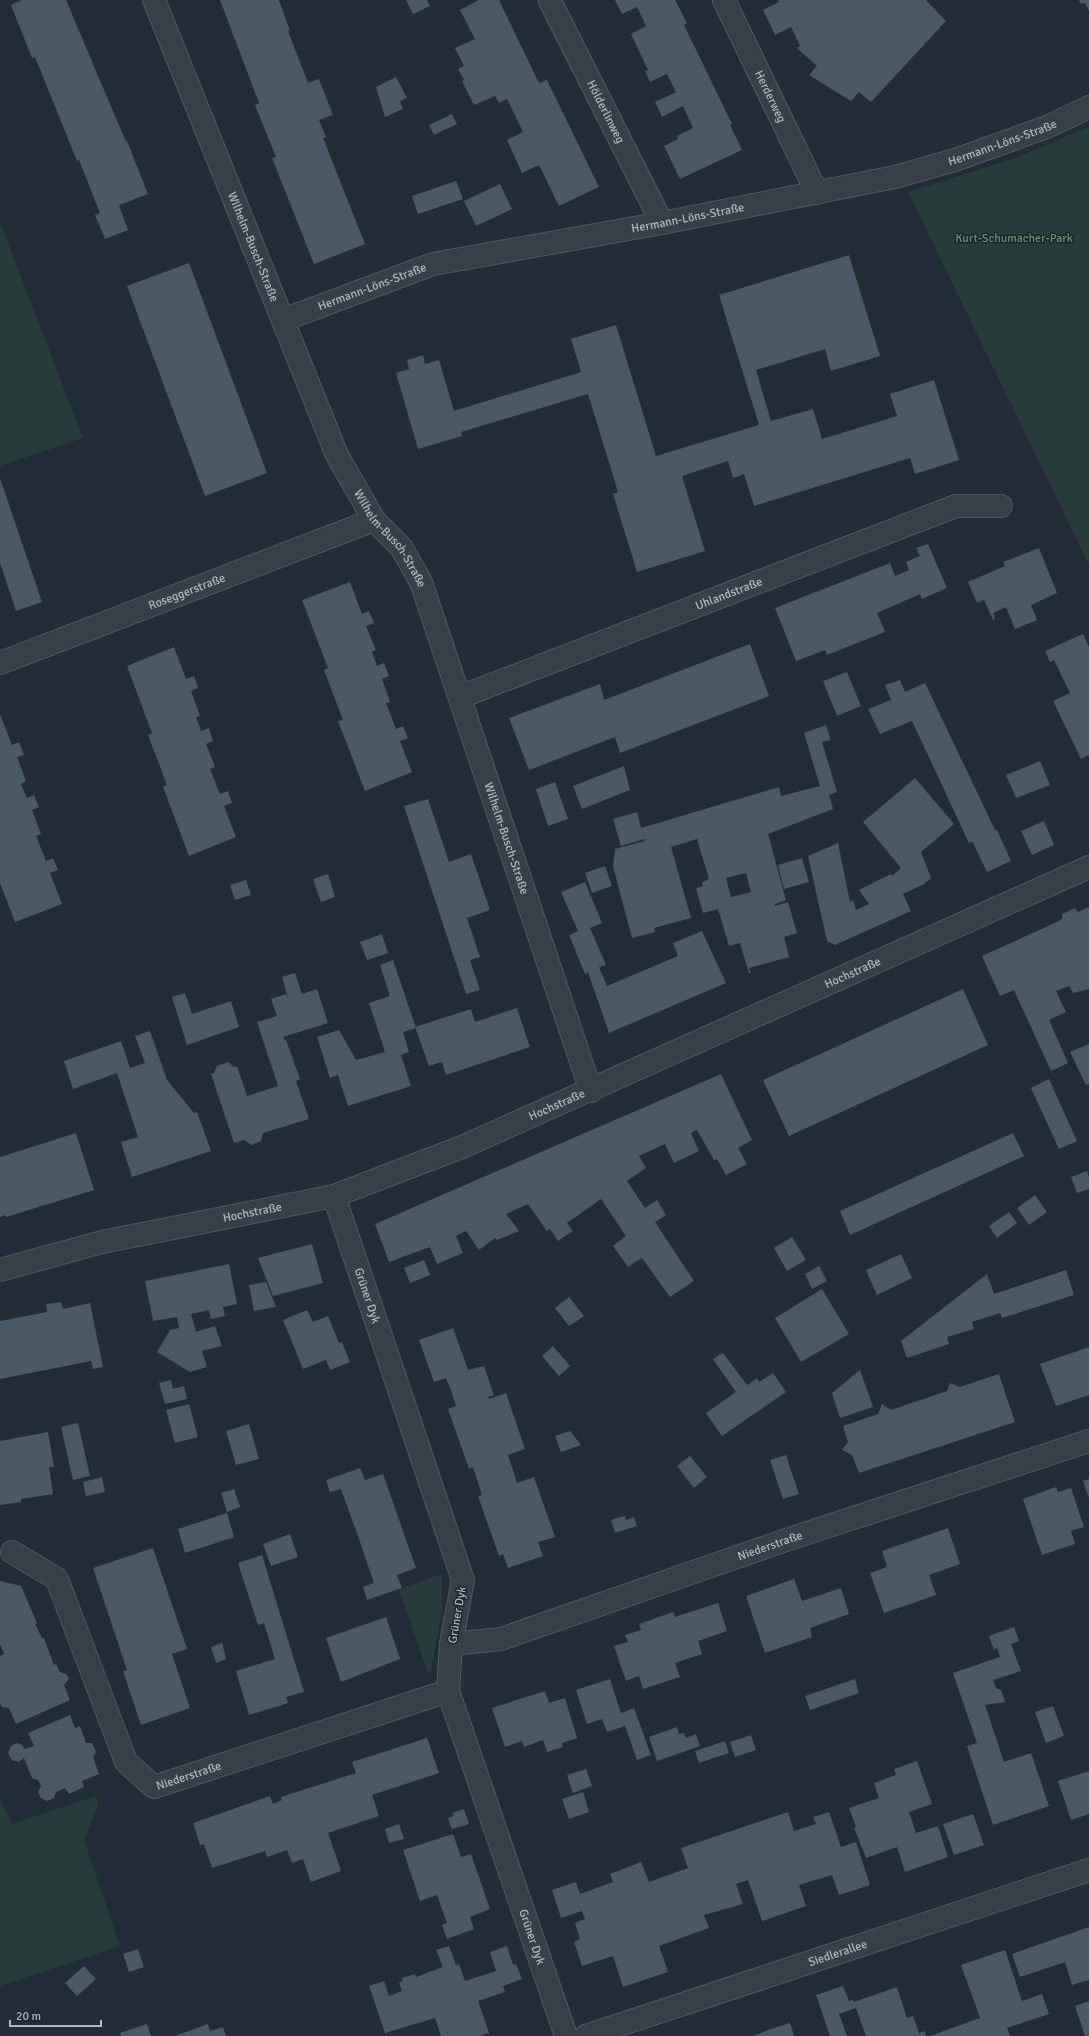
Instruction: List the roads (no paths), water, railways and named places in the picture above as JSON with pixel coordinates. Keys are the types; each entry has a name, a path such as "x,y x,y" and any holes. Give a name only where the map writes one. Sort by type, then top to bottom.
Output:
{"street":[{"name":"Wilhelm-Busch-Straße","path":"154,0 337,455 374,520 401,548 421,582 591,1090"},
{"name":"Herderweg","path":"724,0 817,193"},
{"name":"Hölderlinweg","path":"550,1 662,223"},
{"name":"Hermann-Löns-Straße","path":"283,320 433,264 662,223 895,177 955,160 1046,127 1089,107"},
{"name":"Uhlandstraße","path":"460,697 956,506 1001,506"},
{"name":"Roseggerstraße","path":"0,663 374,520"},
{"name":"Hochstraße","path":"0,1270 102,1242 334,1196 462,1147 1089,868"},
{"name":"Grüner Dyk","path":"334,1196 463,1580 451,1644 448,1691 566,2036"},
{"name":"Niederstraße","path":"451,1644 501,1639 786,1540 1089,1441"},
{"name":"Niederstraße","path":"12,1552 57,1579 126,1762 154,1787 448,1691"},
{"name":"Siedlerallee","path":"586,2036 1089,1870"}],"park label":[{"name":"Kurt-Schumacher-Park","path":"1014,238"}]}
